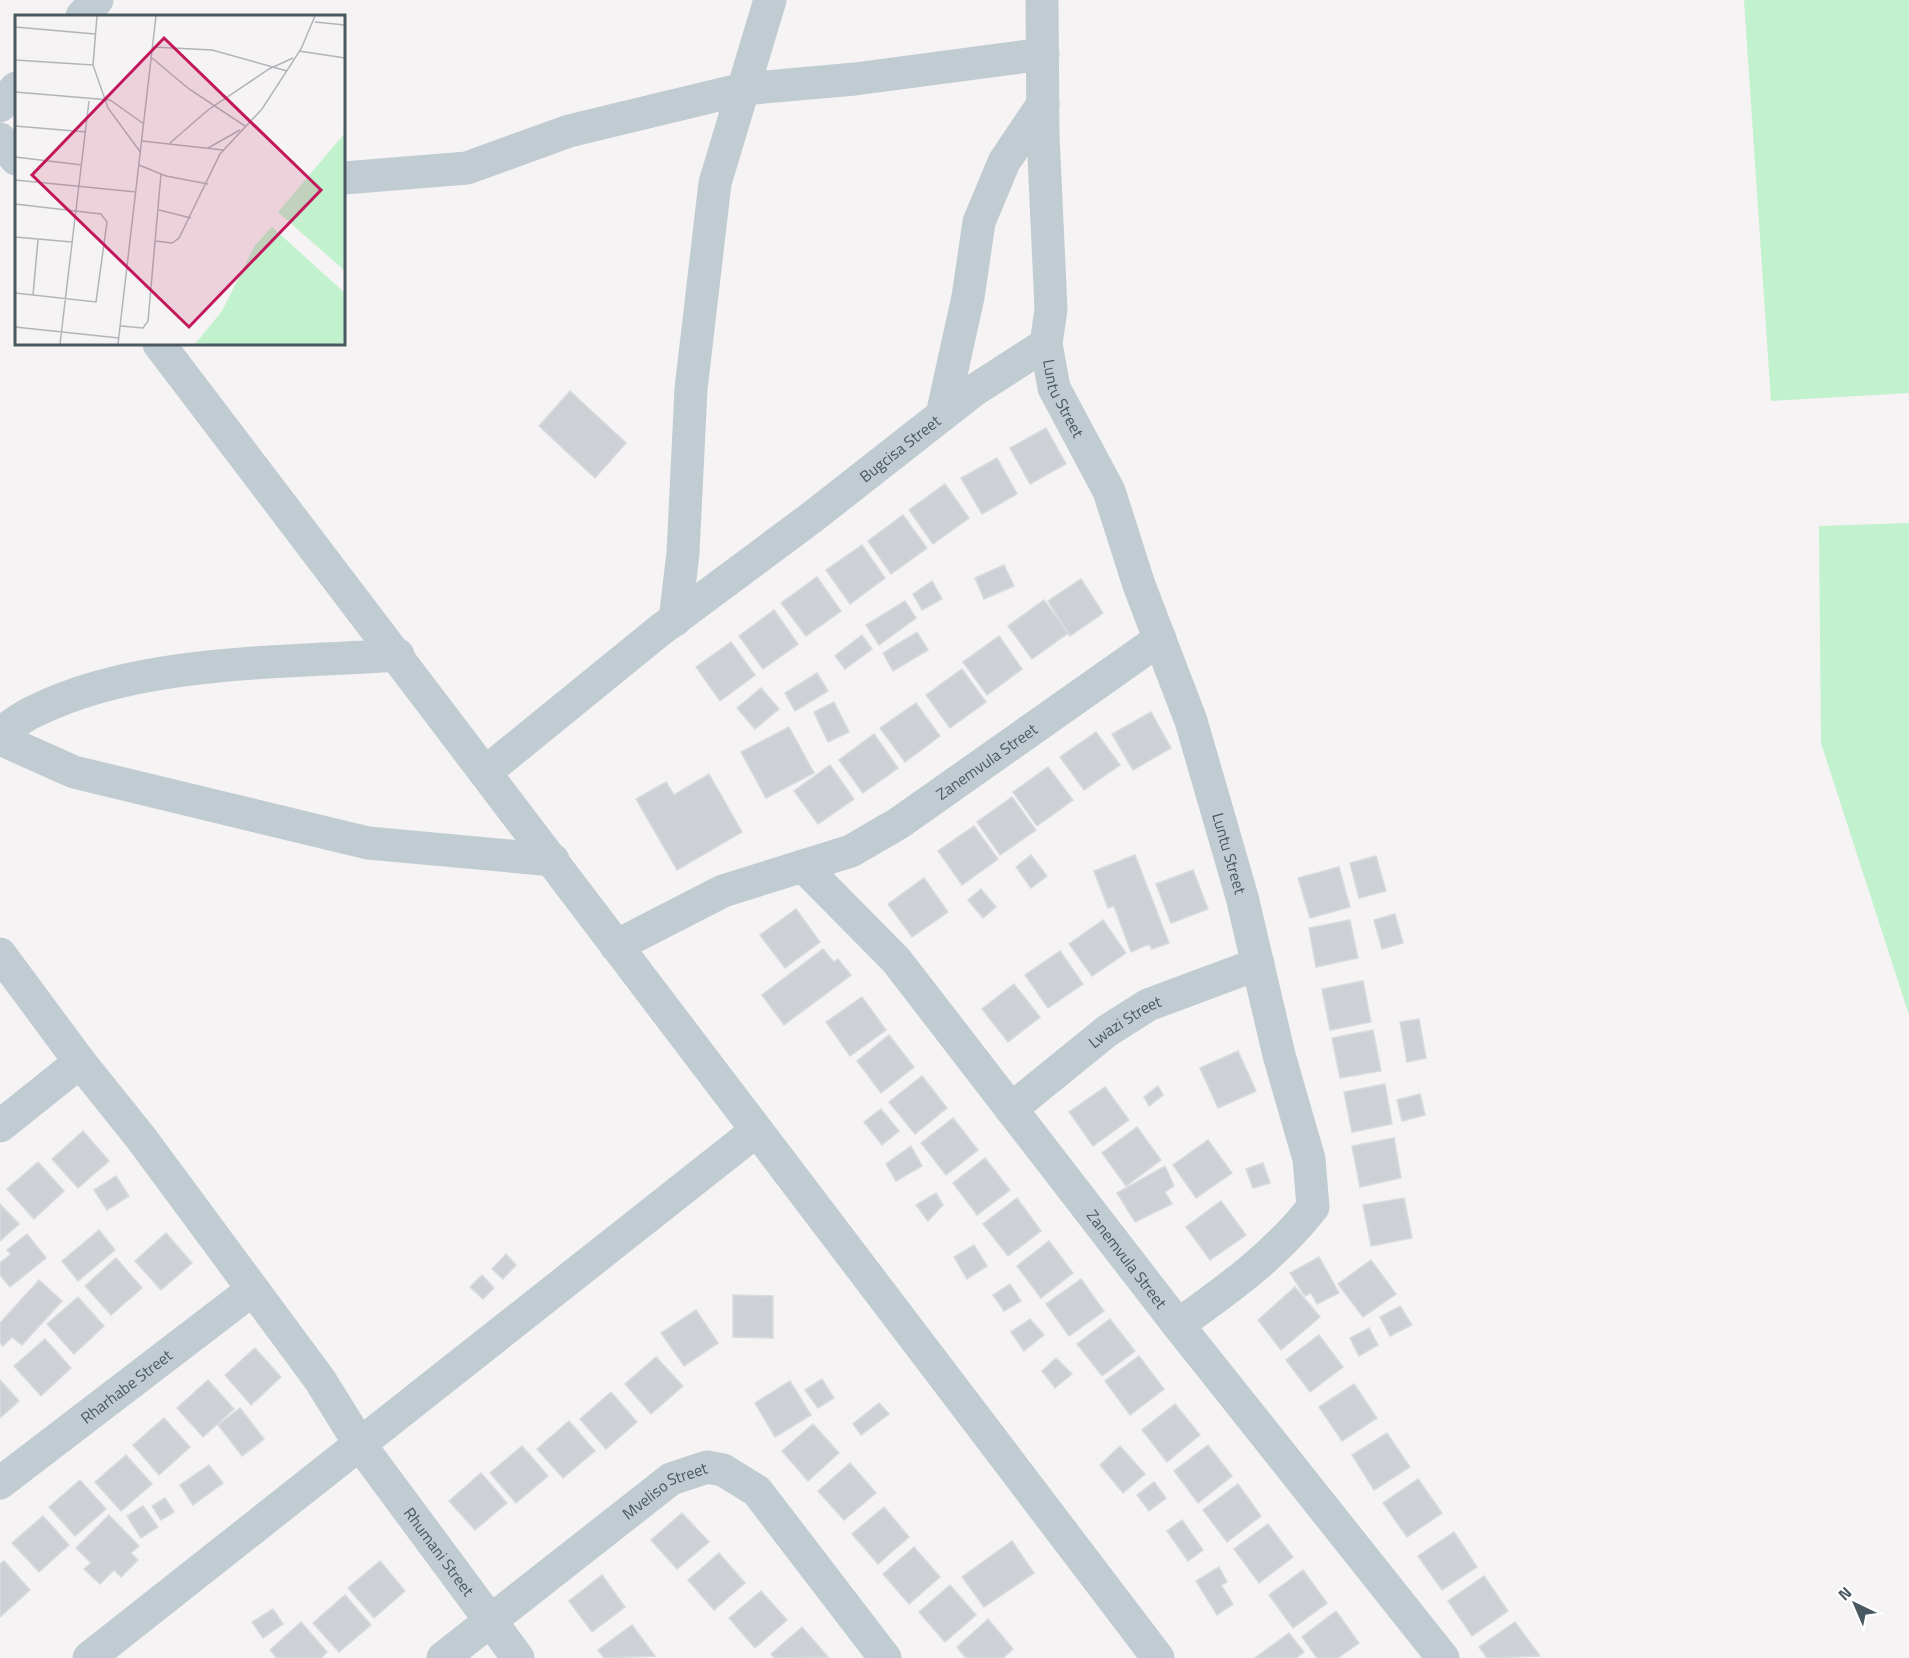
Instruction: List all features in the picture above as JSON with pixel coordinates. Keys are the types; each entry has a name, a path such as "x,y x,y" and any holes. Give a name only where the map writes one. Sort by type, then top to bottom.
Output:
{"street":[{"path":"83,15 98,0"},
{"path":"675,620 683,553 691,389 700,295 715,183 770,0"},
{"path":"1042,0 1042,104 1051,309 1046,344"},
{"path":"345,178 466,168 569,131 743,89 855,79 1043,54"},
{"path":"0,106 15,89"},
{"path":"942,416 968,297 979,222 1004,162 1042,104"},
{"path":"0,139 15,158"},
{"name":"Bugcisa Street","path":"487,771 675,620 811,518 973,391 1046,344"},
{"name":"Luntu Street","path":"1046,344 1054,388 1109,491 1191,721 1242,897 1279,1055 1310,1159 1312,1207 1293,1233 1232,1287 1178,1324"},
{"path":"160,345 487,771 616,946 1158,1658"},
{"name":"Zanemvula Street","path":"616,946 723,891 851,851 899,823 1160,639"},
{"path":"0,733 34,711 97,687 160,672 398,655"},
{"path":"0,738 74,772 368,843 553,860"},
{"name":"Zanemvula Street","path":"803,866 896,960 1178,1324 1443,1658"},
{"name":"Rhumani Street","path":"0,954 80,1062 141,1138 320,1380 361,1446 518,1658"},
{"name":"Lwazi Street","path":"1011,1110 1107,1031 1148,1005 1258,964"},
{"path":"0,1126 80,1062"},
{"path":"89,1658 361,1446 756,1131"},
{"name":"Rharhabe Street","path":"0,1483 252,1290"},
{"name":"Mveliso Street","path":"443,1658 671,1479 707,1467 723,1470 757,1491 885,1658"}],"green space":[{"path":"1744,0 1909,0 1909,393 1771,401"},
{"path":"1909,523 1909,1015 1821,743 1819,526"}],"building":[{"path":"570,391 626,443 595,478 539,426"},
{"path":"1046,428 1066,464 1030,484 1010,448"},
{"path":"997,458 1017,494 982,514 961,478"},
{"path":"945,484 969,518 933,544 909,510"},
{"path":"903,515 927,548 891,574 868,541"},
{"path":"862,545 885,578 850,604 826,570"},
{"path":"1004,565 1014,586 984,599 975,578"},
{"path":"817,577 841,611 806,636 781,603"},
{"path":"1081,579 1103,613 1070,636 1048,601"},
{"path":"932,581 942,599 922,610 913,594"},
{"path":"1044,600 1068,633 1032,659 1008,626"},
{"path":"905,601 916,618 879,645 866,625"},
{"path":"774,610 798,644 763,669 739,636"},
{"path":"917,632 928,650 893,671 883,653"},
{"path":"862,635 872,649 845,669 835,656"},
{"path":"999,636 1022,669 987,695 963,662"},
{"path":"731,642 755,675 720,701 696,667"},
{"path":"962,669 986,702 950,728 926,695"},
{"path":"817,673 828,691 795,711 785,693"},
{"path":"761,688 779,709 755,729 737,708"},
{"path":"834,702 849,732 828,742 814,712"},
{"path":"916,703 940,736 905,762 880,728"},
{"path":"1151,712 1171,748 1133,770 1112,734"},
{"path":"789,727 814,773 766,798 741,752"},
{"path":"1096,732 1120,765 1084,790 1060,757"},
{"path":"874,734 898,768 863,793 839,760"},
{"path":"830,765 854,799 818,824 794,791"},
{"path":"1048,767 1073,800 1037,826 1013,792"},
{"path":"709,774 742,832 677,870 636,799 666,782 674,795"},
{"path":"1012,797 1036,830 1000,855 977,822"},
{"path":"974,826 998,859 962,885 938,851"},
{"path":"1031,855 1047,876 1031,888 1016,867"},
{"path":"1135,855 1169,943 1152,949 1149,944 1131,952 1114,906 1108,908 1094,871"},
{"path":"1376,856 1386,891 1359,898 1350,863"},
{"path":"1339,867 1350,907 1310,918 1298,878"},
{"path":"1193,870 1208,909 1171,923 1156,884"},
{"path":"924,878 948,912 912,937 888,904"},
{"path":"981,889 996,907 983,918 968,900"},
{"path":"796,909 820,942 785,968 760,935"},
{"path":"1395,914 1403,943 1382,949 1374,920"},
{"path":"1103,920 1126,953 1092,976 1069,944"},
{"path":"1350,920 1358,958 1316,967 1309,928"},
{"path":"823,949 834,962 838,959 851,975 784,1025 762,995"},
{"path":"1060,951 1083,984 1048,1008 1025,975"},
{"path":"1363,981 1371,1022 1330,1030 1322,989"},
{"path":"1014,984 1040,1017 1008,1042 982,1009"},
{"path":"862,997 886,1030 850,1056 826,1022"},
{"path":"1419,1019 1426,1058 1407,1062 1400,1022"},
{"path":"1373,1030 1381,1071 1340,1078 1332,1038"},
{"path":"889,1035 914,1067 881,1093 857,1061"},
{"path":"1238,1051 1256,1091 1218,1108 1200,1068"},
{"path":"922,1076 947,1108 915,1134 889,1102"},
{"path":"1385,1084 1392,1124 1352,1132 1344,1092"},
{"path":"1158,1086 1163,1095 1149,1106 1144,1097"},
{"path":"1105,1087 1129,1120 1093,1146 1069,1112"},
{"path":"1420,1094 1425,1115 1402,1121 1397,1100"},
{"path":"881,1109 899,1131 882,1145 864,1122"},
{"path":"953,1118 978,1150 946,1175 921,1143"},
{"path":"1137,1127 1161,1160 1126,1186 1102,1153"},
{"path":"83,1131 109,1161 78,1188 52,1159"},
{"path":"1394,1138 1401,1178 1360,1187 1352,1146"},
{"path":"1208,1140 1232,1173 1196,1198 1173,1165"},
{"path":"911,1146 922,1166 896,1181 886,1164"},
{"path":"985,1158 1010,1190 977,1215 953,1183"},
{"path":"38,1162 64,1191 34,1219 7,1189"},
{"path":"1263,1163 1270,1183 1253,1188 1246,1169"},
{"path":"1165,1166 1174,1186 1165,1192 1172,1204 1135,1222 1117,1193"},
{"path":"116,1176 129,1196 107,1210 94,1190"},
{"path":"936,1193 943,1205 928,1221 916,1205"},
{"path":"1017,1198 1041,1231 1008,1256 983,1224"},
{"path":"1404,1198 1412,1238 1371,1246 1363,1205"},
{"path":"1221,1201 1246,1235 1210,1260 1186,1227"},
{"path":"0,1204 19,1224 0,1241"},
{"path":"99,1230 115,1250 78,1281 62,1261"},
{"path":"166,1233 192,1263 161,1290 135,1261"},
{"path":"27,1234 46,1258 10,1287 0,1275 0,1263 11,1254 7,1250"},
{"path":"1049,1241 1073,1273 1041,1298 1017,1266"},
{"path":"974,1245 987,1266 967,1279 954,1257"},
{"path":"506,1254 516,1265 503,1279 492,1269"},
{"path":"1319,1257 1339,1293 1317,1304 1311,1293 1305,1296 1290,1273"},
{"path":"116,1258 142,1288 111,1315 85,1286"},
{"path":"1371,1260 1396,1294 1363,1317 1338,1284"},
{"path":"482,1275 494,1288 483,1299 470,1287"},
{"path":"1081,1279 1104,1311 1069,1336 1046,1304"},
{"path":"39,1280 62,1301 22,1345 12,1337 3,1346 0,1343 0,1323"},
{"path":"1010,1284 1021,1301 1004,1311 993,1295"},
{"path":"1295,1287 1320,1317 1281,1350 1258,1320"},
{"path":"733,1295 773,1296 773,1338 733,1337"},
{"path":"78,1297 104,1326 74,1354 47,1324"},
{"path":"1400,1306 1412,1325 1390,1336 1380,1317"},
{"path":"696,1310 718,1343 684,1366 661,1333"},
{"path":"1030,1319 1044,1335 1024,1351 1011,1332"},
{"path":"1110,1319 1135,1351 1102,1376 1077,1344"},
{"path":"1369,1328 1378,1345 1359,1356 1350,1338"},
{"path":"1319,1335 1343,1367 1310,1392 1286,1360"},
{"path":"45,1339 71,1368 41,1396 14,1366"},
{"path":"255,1348 281,1377 251,1405 225,1375"},
{"path":"1139,1356 1164,1389 1130,1415 1105,1381"},
{"path":"656,1357 683,1386 651,1414 625,1384"},
{"path":"1056,1358 1072,1374 1055,1388 1042,1371"},
{"path":"822,1379 834,1398 818,1408 805,1390"},
{"path":"0,1380 19,1401 0,1418"},
{"path":"208,1380 234,1409 203,1437 177,1408"},
{"path":"790,1381 811,1415 775,1437 755,1403"},
{"path":"1354,1384 1377,1418 1342,1441 1319,1407"},
{"path":"611,1392 637,1422 606,1449 580,1419"},
{"path":"879,1403 889,1414 861,1435 853,1424"},
{"path":"1175,1404 1200,1435 1167,1462 1142,1430"},
{"path":"240,1408 264,1439 242,1456 218,1425"},
{"path":"164,1418 190,1447 159,1475 133,1445"},
{"path":"569,1421 595,1451 563,1478 537,1449"},
{"path":"813,1424 839,1453 808,1481 782,1451"},
{"path":"1387,1433 1410,1467 1374,1490 1352,1455"},
{"path":"1208,1445 1232,1476 1198,1503 1174,1471"},
{"path":"522,1446 548,1476 516,1503 490,1473"},
{"path":"1120,1446 1145,1474 1123,1493 1100,1465"},
{"path":"126,1455 152,1484 121,1511 95,1482"},
{"path":"850,1463 876,1493 844,1520 818,1491"},
{"path":"209,1465 223,1483 193,1505 180,1485"},
{"path":"481,1473 507,1503 475,1530 449,1501"},
{"path":"1418,1479 1442,1513 1407,1537 1383,1503"},
{"path":"80,1480 106,1509 75,1536 49,1507"},
{"path":"1154,1482 1166,1498 1149,1511 1137,1495"},
{"path":"1238,1484 1261,1516 1227,1542 1203,1510"},
{"path":"165,1498 174,1512 161,1520 152,1506"},
{"path":"143,1506 158,1527 141,1538 127,1516"},
{"path":"884,1507 909,1537 878,1564 852,1534"},
{"path":"682,1513 709,1542 677,1569 651,1540"},
{"path":"109,1515 139,1546 131,1553 138,1560 121,1577 114,1570 100,1584 84,1569 91,1563 76,1548"},
{"path":"43,1516 69,1545 39,1572 12,1543"},
{"path":"1182,1520 1203,1550 1188,1561 1167,1531"},
{"path":"1268,1524 1293,1557 1259,1583 1234,1549"},
{"path":"1454,1532 1477,1567 1442,1590 1418,1556"},
{"path":"1012,1541 1034,1573 984,1607 962,1577"},
{"path":"914,1547 940,1577 909,1604 883,1574"},
{"path":"719,1553 745,1583 714,1610 688,1580"},
{"path":"4,1561 30,1590 0,1617 0,1564"},
{"path":"380,1561 405,1591 374,1618 348,1588"},
{"path":"1219,1567 1227,1582 1221,1585 1233,1604 1217,1615 1196,1581"},
{"path":"1303,1570 1327,1603 1293,1628 1269,1595"},
{"path":"602,1575 625,1607 592,1632 569,1601"},
{"path":"1484,1576 1508,1611 1472,1636 1448,1601"},
{"path":"950,1585 976,1615 945,1642 919,1612"},
{"path":"761,1591 787,1620 755,1648 729,1618"},
{"path":"345,1595 371,1625 339,1652 313,1623"},
{"path":"273,1609 283,1624 263,1638 252,1622"},
{"path":"1336,1611 1359,1643 1338,1658 1317,1658 1302,1637"},
{"path":"988,1619 1013,1649 1003,1658 966,1658 957,1647"},
{"path":"301,1622 327,1652 321,1658 277,1658 270,1650"},
{"path":"1515,1622 1540,1656 1487,1658 1479,1647"},
{"path":"632,1625 655,1656 604,1658 598,1650"},
{"path":"802,1627 828,1657 774,1658 771,1654"},
{"path":"1289,1633 1304,1652 1296,1658 1255,1658"}]}
